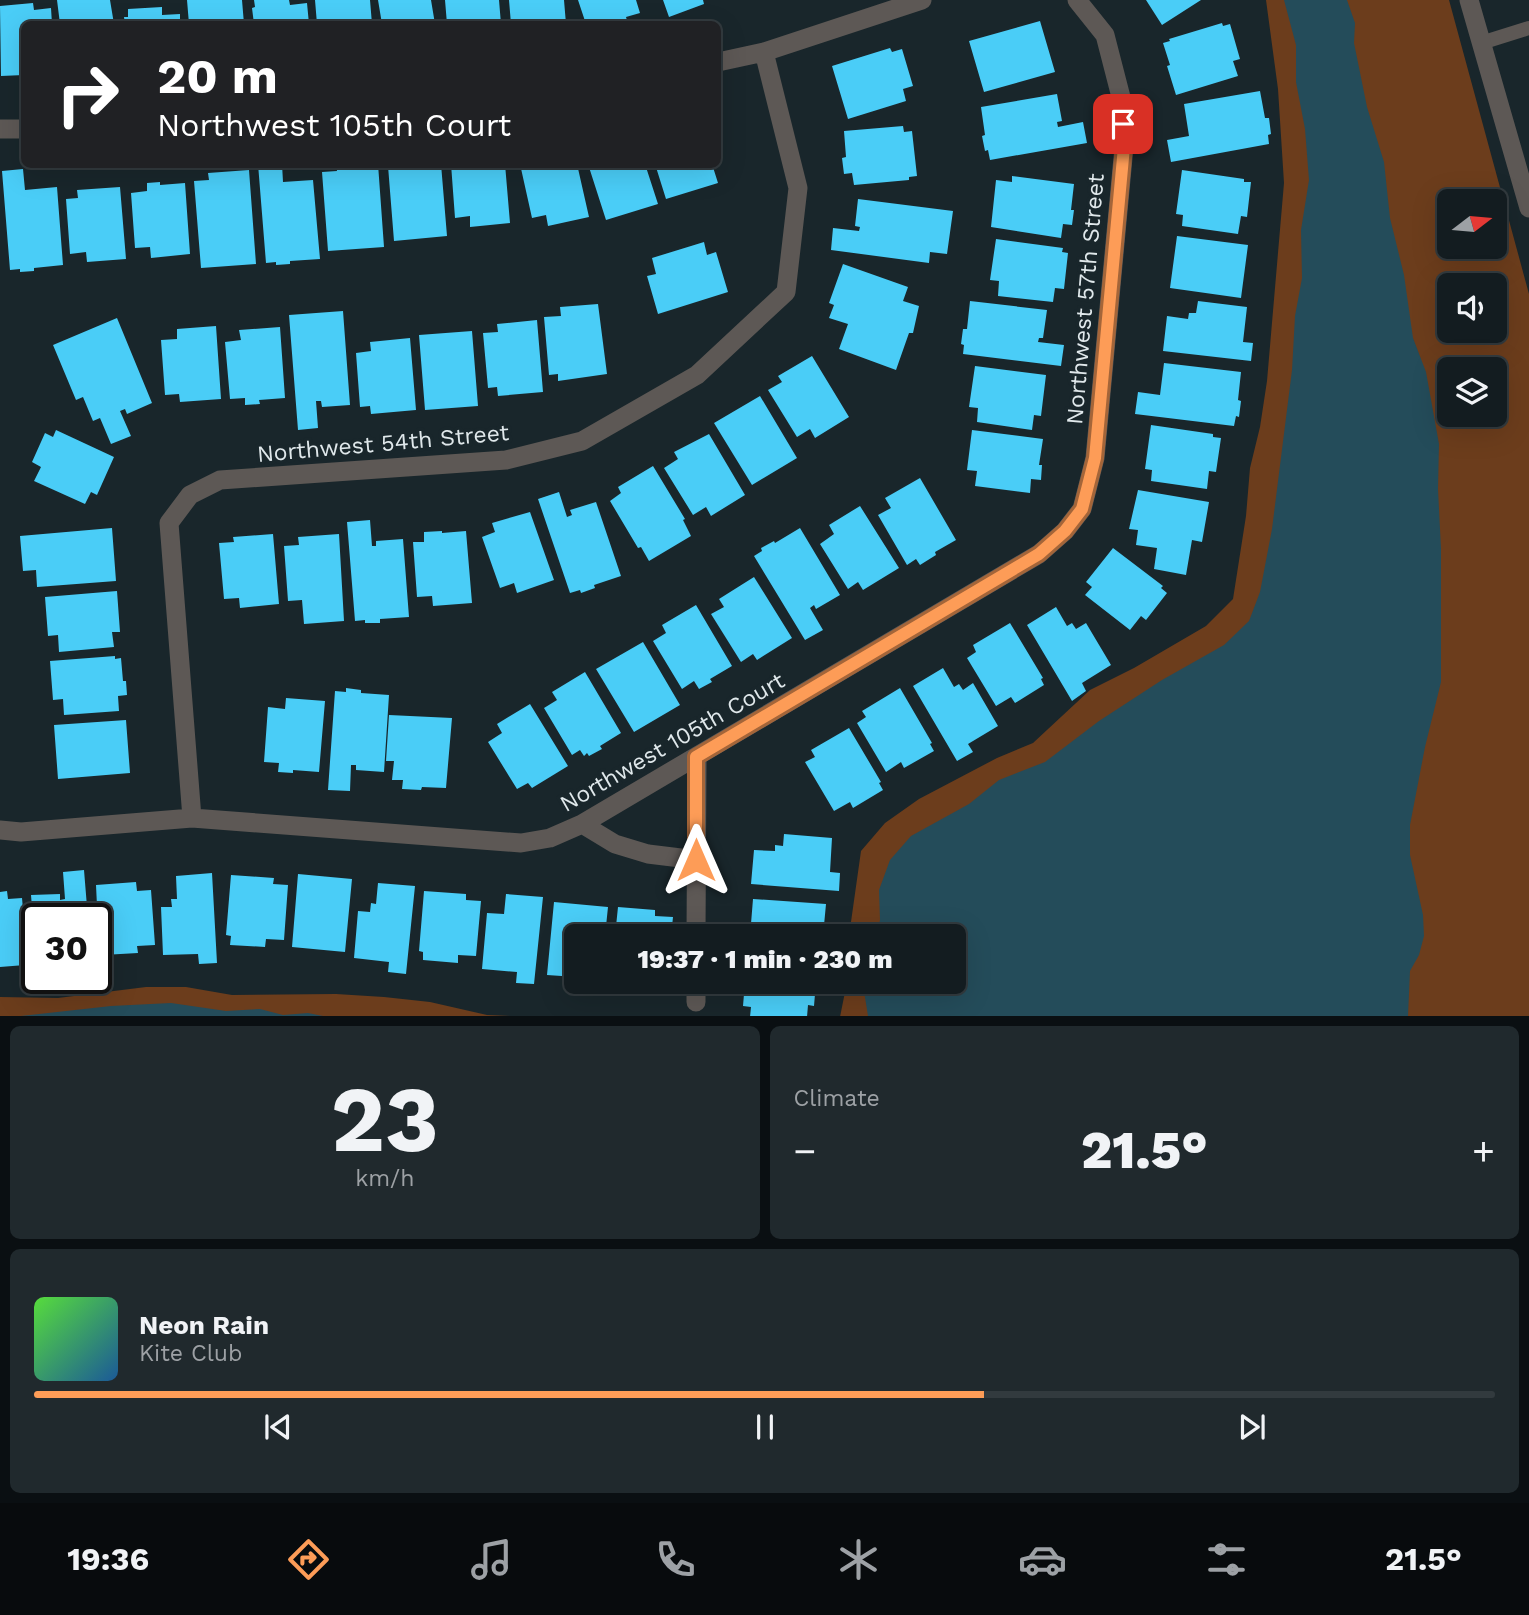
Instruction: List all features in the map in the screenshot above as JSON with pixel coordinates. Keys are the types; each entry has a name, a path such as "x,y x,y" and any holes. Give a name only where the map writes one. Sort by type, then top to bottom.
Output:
{"street":[{"path":"721,61 764,52 922,0"},
{"name":"Northwest 57th Street","path":"1039,554 1065,531 1082,509 1095,458 1124,147 1122,101 1105,35 1077,0"},
{"path":"1469,0 1529,208"},
{"name":"Northwest 54th Street","path":"192,818 169,523 190,495 220,480 506,460 582,441 697,376 786,292 798,188 764,52"},
{"path":"0,129 21,129"},
{"name":"Northwest 105th Court","path":"0,831 21,832 192,818 521,843 550,838 582,824 1039,554"},
{"path":"696,757 696,924"},
{"path":"582,824 615,844 648,854 696,860"},
{"path":"696,994 696,1003"}],"lane":[{"path":"1482,43 1529,27"}],"shaded area":[{"path":"1266,0 1449,0 1500,189 1437,189 1437,259 1507,259 1507,213 1529,294 1529,1016 840,1016 845,994 966,994 966,924 851,924 861,851 885,823 919,799 997,758 1033,743 1090,690 1206,626 1233,599 1246,516 1250,468 1267,381 1284,183 1278,89"},
{"path":"146,987 186,987 232,995 336,994 384,997 430,1002 487,1015 511,1016 0,1016 0,997 58,998 112,994 112,991"}],"water":[{"path":"1284,0 1347,0 1355,23 1354,43 1367,107 1384,162 1390,218 1404,275 1413,338 1426,372 1439,444 1441,682 1410,825 1410,855 1423,915 1424,936 1419,955 1410,971 1408,1016 868,1016 864,994 966,994 966,924 879,924 879,890 890,860 911,836 969,804 999,780 1045,762 1099,721 1162,680 1224,645 1249,621 1260,592 1272,529 1292,370 1295,316 1302,278 1301,230 1309,180 1305,129 1296,82 1296,45"},
{"path":"171,1003 226,1011 260,1009 283,1015 308,1013 323,1016 21,1016 111,1006"}],"building":[{"path":"57,0 110,0 114,21 60,21"},
{"path":"187,0 242,0 244,21 189,21"},
{"path":"254,0 289,0 290,5 307,3 309,21 254,21 252,8 255,7"},
{"path":"315,0 370,0 372,21 317,21"},
{"path":"378,0 431,0 434,21 382,21"},
{"path":"445,0 499,0 501,21 447,21"},
{"path":"509,0 564,0 566,21 511,21"},
{"path":"578,0 636,0 640,13 626,17 627,21 585,21"},
{"path":"663,0 703,0 704,4 669,17"},
{"path":"1146,0 1201,0 1162,25"},
{"path":"33,3 34,10 51,8 52,21 21,21 21,75 1,76 0,6"},
{"path":"162,7 162,15 180,14 180,21 125,21 124,17 128,17 128,9"},
{"path":"1040,21 1055,72 984,92 969,41"},
{"path":"1222,23 1223,26 1230,24 1240,59 1233,61 1238,76 1176,95 1163,43"},
{"path":"890,48 892,52 902,49 913,86 903,89 906,101 848,119 832,66"},
{"path":"1260,91 1265,118 1269,118 1269,144 1171,162 1167,140 1189,136 1184,104"},
{"path":"1057,94 1062,121 1057,122 1058,127 1083,122 1087,143 990,160 982,136 985,135 981,107"},
{"path":"903,126 904,132 912,131 917,176 909,177 909,180 854,185 852,173 844,174 844,131"},
{"path":"258,168 282,168 283,182 313,180 320,259 290,261 290,264 266,263"},
{"path":"337,168 378,168 384,247 328,251 322,172 337,171"},
{"path":"388,168 441,168 447,236 394,241"},
{"path":"451,168 505,168 510,223 470,227 470,216 455,218"},
{"path":"521,168 578,168 589,217 548,226 546,215 532,218"},
{"path":"589,168 646,168 658,204 606,220"},
{"path":"656,168 713,168 718,183 666,199"},
{"path":"23,169 25,190 57,187 63,265 34,268 34,271 10,270 2,171"},
{"path":"249,170 256,264 201,268 194,181 209,180 208,173"},
{"path":"1182,170 1251,182 1247,217 1241,216 1238,234 1182,226 1183,215 1176,214"},
{"path":"1012,176 1074,184 1072,225 1063,224 1061,238 991,227 996,180 1012,182"},
{"path":"160,182 160,185 185,183 190,254 151,258 150,247 135,248 131,193 147,191 147,183"},
{"path":"120,187 126,259 87,262 86,252 70,254 66,199 78,198 77,190"},
{"path":"858,199 953,211 947,254 930,252 929,263 831,250 833,228 859,231 860,227 855,226"},
{"path":"1177,236 1248,245 1241,298 1170,288"},
{"path":"996,239 1063,248 1062,252 1068,253 1064,289 1055,288 1053,302 998,296 999,281 990,280"},
{"path":"704,242 707,255 716,252 728,292 658,314 647,276 656,274 652,258"},
{"path":"843,264 908,287 903,301 919,306 913,333 909,333 896,370 839,349 848,324 829,318 834,305 829,303"},
{"path":"970,301 1047,310 1043,338 1039,338 1038,342 1064,345 1061,366 963,354 964,345 961,344 963,329 967,329"},
{"path":"1198,301 1247,307 1243,342 1253,343 1251,361 1163,351 1167,316 1188,319 1189,313 1196,313"},
{"path":"598,304 607,374 558,381 558,374 549,375 544,317 561,316 560,307"},
{"path":"343,311 350,405 322,407 321,401 316,401 318,428 298,430 289,315"},
{"path":"117,318 152,403 127,414 125,409 120,411 131,436 111,444 100,418 93,421 83,397 76,400 53,345"},
{"path":"537,320 543,392 498,396 497,387 488,388 483,333 498,332 497,324"},
{"path":"216,326 221,399 180,402 179,394 165,395 161,340 177,339 177,329"},
{"path":"280,327 285,398 259,400 260,404 245,405 245,398 230,399 225,342 241,340 239,330"},
{"path":"472,331 478,406 425,410 419,335"},
{"path":"410,338 416,410 371,414 370,406 360,407 356,353 371,351 370,342"},
{"path":"812,356 849,417 815,438 810,429 797,437 768,390 782,382 778,376"},
{"path":"1164,363 1241,372 1239,417 1236,416 1234,426 1135,414 1138,392 1160,395"},
{"path":"975,366 1046,375 1041,416 1034,415 1032,430 977,422 978,408 969,407"},
{"path":"760,396 797,458 752,485 714,423"},
{"path":"1151,425 1213,434 1213,437 1221,438 1216,472 1209,471 1207,489 1151,481 1152,470 1145,469"},
{"path":"56,430 114,457 97,495 91,492 85,504 34,481 41,467 32,462 45,433 53,437"},
{"path":"972,430 1043,439 1039,465 1042,465 1041,480 1031,479 1030,493 975,486 977,471 967,470"},
{"path":"709,434 745,495 711,516 706,507 693,515 664,468 678,459 674,452"},
{"path":"653,466 685,519 683,520 691,536 649,561 641,547 638,548 610,501 621,493 618,487"},
{"path":"920,478 956,540 935,552 936,555 920,565 916,559 907,565 878,515 891,508 885,498"},
{"path":"1138,490 1209,502 1202,542 1192,540 1186,575 1154,569 1157,548 1136,545 1138,530 1129,529"},
{"path":"559,492 567,517 572,515 570,510 596,502 621,576 594,585 595,588 581,593 580,590 570,593 538,499"},
{"path":"860,506 899,568 863,590 858,582 848,589 820,544 834,534 829,525"},
{"path":"530,512 554,580 517,593 514,583 500,588 482,537 495,532 492,523"},
{"path":"370,520 372,546 376,546 376,541 403,539 409,617 380,619 380,623 355,621 347,522"},
{"path":"112,528 116,581 37,587 36,570 23,571 20,536"},
{"path":"800,528 840,595 816,609 814,605 810,608 823,630 805,640 754,556 762,551 761,548"},
{"path":"466,531 472,603 433,606 432,596 417,597 413,542 424,542 424,532"},
{"path":"273,534 279,604 240,608 239,598 224,599 219,543 234,542 233,537"},
{"path":"339,534 344,621 304,624 302,600 288,601 284,546 299,545 298,537"},
{"path":"1113,548 1163,586 1161,588 1167,593 1146,620 1141,616 1130,630 1085,595 1092,587 1086,582"},
{"path":"754,577 792,638 757,660 753,654 741,662 711,614 724,607 719,599"},
{"path":"117,591 120,632 112,632 114,647 59,652 58,635 48,636 45,597"},
{"path":"696,605 732,666 699,689 694,681 682,689 653,641 666,633 662,625"},
{"path":"1056,607 1067,626 1072,623 1076,629 1086,623 1111,665 1082,683 1086,691 1072,701 1027,625"},
{"path":"1010,623 1043,678 1041,679 1044,685 1015,703 1011,697 996,706 967,658 976,652 973,645"},
{"path":"643,642 680,705 634,732 596,669"},
{"path":"115,656 115,659 121,658 123,681 126,681 127,695 118,696 119,711 64,715 63,699 53,700 50,661"},
{"path":"943,668 954,687 959,684 963,690 973,683 998,726 968,744 973,752 957,761 913,686"},
{"path":"585,672 621,733 589,756 587,753 584,756 580,750 572,755 544,708 557,700 552,692"},
{"path":"346,688 361,690 361,693 389,695 384,772 356,770 356,765 351,765 350,791 328,790 335,691 346,692"},
{"path":"900,688 934,751 904,768 901,762 886,772 857,723 866,717 862,711"},
{"path":"286,698 325,701 319,772 278,772 279,763 264,762 268,707 285,709"},
{"path":"530,704 568,766 532,788 528,783 517,789 488,742 502,733 497,724"},
{"path":"389,715 452,718 446,788 402,789 403,780 392,780 394,761 386,761"},
{"path":"126,720 130,773 58,779 54,725"},
{"path":"849,728 883,790 853,808 850,802 834,811 805,762 815,757 811,750"},
{"path":"784,834 832,838 830,872 840,873 839,891 751,884 754,850 775,851 775,845 783,846"},
{"path":"84,870 87,903 32,903 31,895 60,894 60,900 65,899 63,872"},
{"path":"212,873 217,963 199,964 198,954 163,955 161,907 172,907 171,899 177,899 176,876"},
{"path":"298,874 352,879 345,952 292,947"},
{"path":"231,875 274,878 273,884 288,885 284,940 266,939 265,947 230,945 231,936 226,935"},
{"path":"136,882 137,891 151,890 155,945 137,946 138,953 112,954 112,903 97,903 96,885"},
{"path":"378,883 415,886 406,974 388,972 389,962 354,958 358,911 370,912 371,903 376,904"},
{"path":"7,891 8,899 22,898 21,965 0,967 0,892"},
{"path":"424,891 466,894 466,900 481,901 476,956 458,955 458,963 423,960 423,952 419,951"},
{"path":"506,894 543,897 534,984 516,983 517,972 482,969 487,913 504,914"},
{"path":"753,899 826,904 824,924 751,924"},
{"path":"554,902 608,907 606,924 564,924 564,976 547,975"},
{"path":"618,907 655,910 655,916 673,917 672,924 616,924"},
{"path":"744,994 815,994 814,1006 808,1005 807,1016 750,1016 751,1007 743,1006"}],"route":[{"path":"696,860 696,757 1039,554 1065,531 1082,509 1095,458 1124,147 1123,124"}]}
